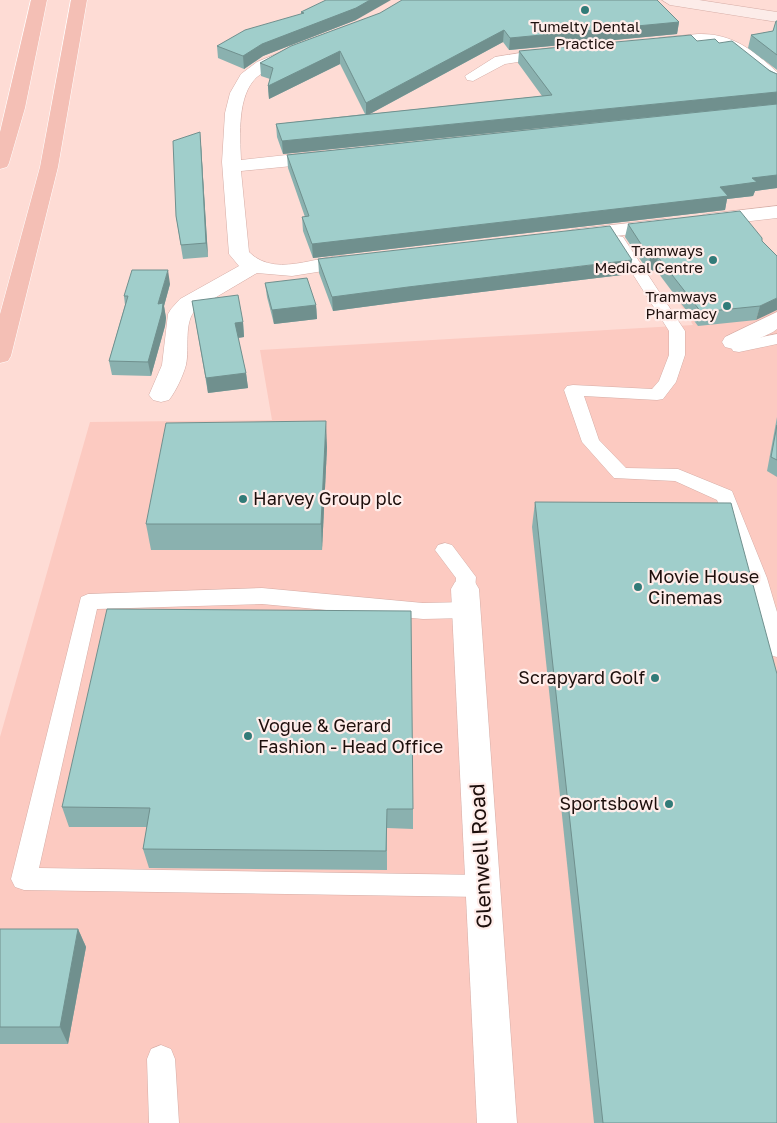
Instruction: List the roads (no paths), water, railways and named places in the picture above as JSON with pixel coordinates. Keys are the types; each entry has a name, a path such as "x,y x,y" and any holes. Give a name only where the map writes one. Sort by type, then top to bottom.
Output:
{"highway":[{"path":"0,163 16,108 39,0"},
{"path":"0,356 49,167 79,0"}],"main road":[{"path":"670,0 777,16"}],"street":[{"path":"644,44 701,39 726,41 735,45 777,81"},
{"path":"305,48 272,61 246,79 234,109 231,147 240,254 244,261 253,267 263,270 376,259"},
{"path":"473,76 510,57 568,51"},
{"path":"233,166 342,155"},
{"path":"553,238 777,212"},
{"path":"161,395 174,365 179,314 188,304 253,267"},
{"path":"736,344 777,319"},
{"name":"Glenwell Road","path":"466,600 497,1123"}],"lane":[{"path":"612,231 677,331 678,344 671,374 657,396 573,390 591,442 621,474 678,476 725,496 757,578 777,650"},
{"path":"736,344 777,339"},
{"path":"445,550 466,577 466,600 423,611 262,596 88,602 24,879 483,886"},
{"path":"161,1059 164,1123"}],"place":[{"name":"Tumelty Dental Practice","path":"585,10"},
{"name":"Tramways Medical Centre","path":"713,260"},
{"name":"Tramways Pharmacy","path":"727,306"},
{"name":"Harvey Group plc","path":"243,499"},
{"name":"Movie House Cinemas","path":"638,587"},
{"name":"Scrapyard Golf","path":"655,678"},
{"name":"Vogue & Gerard Fashion - Head Office","path":"248,736"},
{"name":"Sportsbowl","path":"669,804"}]}
